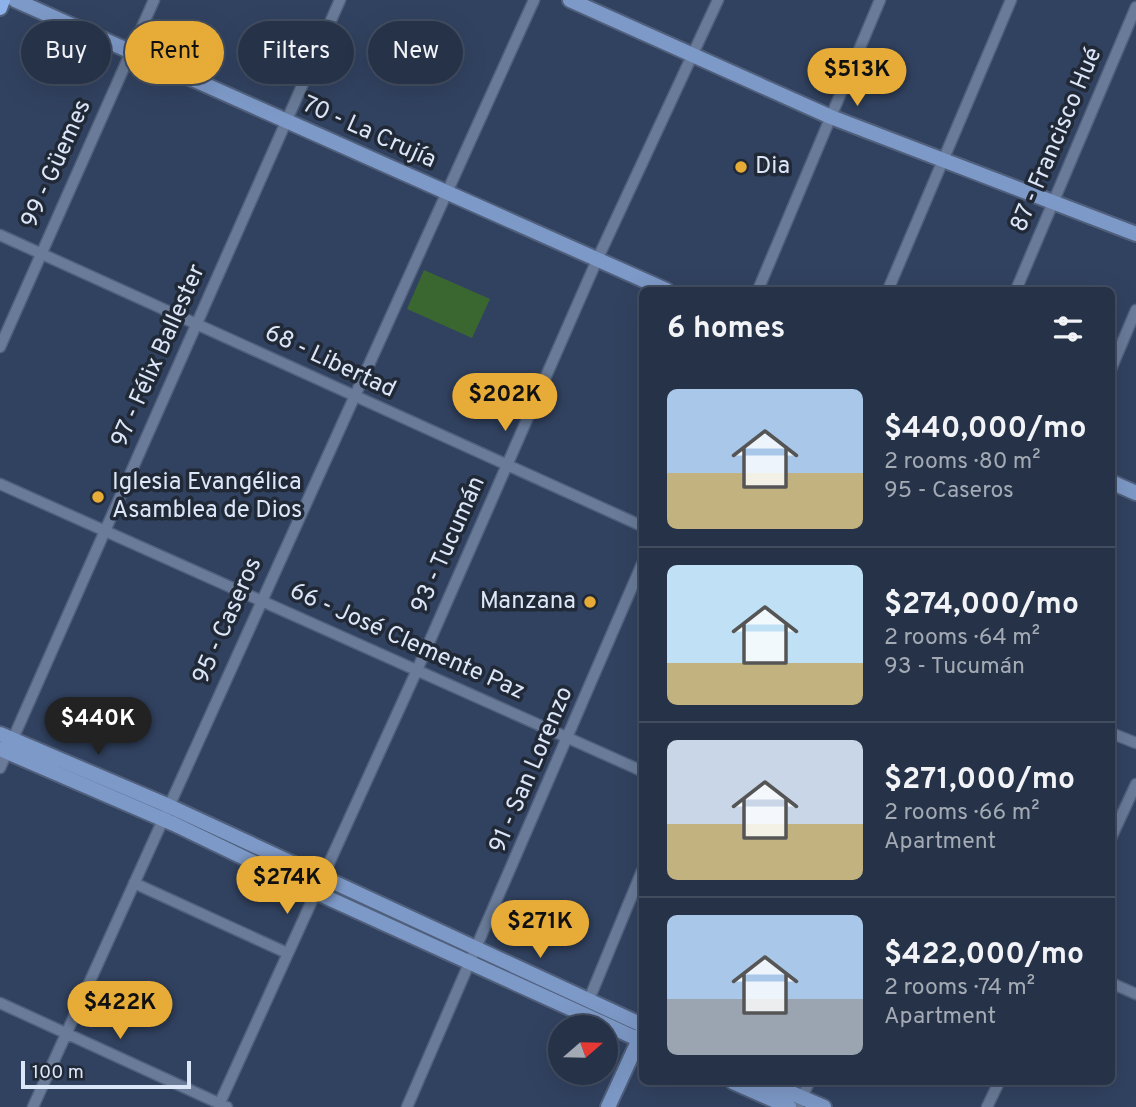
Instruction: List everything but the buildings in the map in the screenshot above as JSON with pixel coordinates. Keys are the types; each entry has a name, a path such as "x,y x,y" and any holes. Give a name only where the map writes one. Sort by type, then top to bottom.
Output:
{"main road":[{"path":"0,8 3,0"}],"street":[{"name":"70 - La Crujía","path":"15,0 125,49"},
{"name":"99 - Güemes","path":"145,21 154,0"},
{"name":"97 - Félix Ballester","path":"0,768 5,744 104,531 340,0"},
{"name":"95 - Caseros","path":"33,1107 260,599 534,0"},
{"path":"570,0 831,117 942,162 1136,234"},
{"name":"93 - Tucumán","path":"222,1106 287,953 416,670 597,260 718,0"},
{"path":"759,287 880,0"},
{"path":"889,287 1011,0"},
{"name":"87 - Francisco Hué","path":"1017,287 1136,7"},
{"name":"99 - Güemes","path":"0,347 125,65"},
{"name":"70 - La Crujía","path":"203,84 659,287"},
{"name":"68 - Libertad","path":"0,235 506,467 639,525"},
{"path":"1115,360 1136,310"},
{"name":"66 - José Clemente Paz","path":"0,484 639,770"},
{"path":"1115,484 1136,493"},
{"name":"91 - San Lorenzo","path":"407,1107 474,958 639,571"},
{"path":"1115,735 1136,743"},
{"path":"5,744 166,813 639,1034"},
{"path":"1115,829 1136,784"},
{"path":"588,1002 639,878"},
{"path":"134,883 287,953"},
{"path":"474,958 588,1002 639,1033"},
{"path":"1115,985 1136,995"},
{"path":"0,1003 222,1106"},
{"path":"608,1107 639,1041"},
{"path":"740,1085 789,1107"},
{"path":"771,1085 800,1102 824,1107"},
{"path":"800,1102 808,1085"},
{"path":"987,1107 998,1085"}],"green space":[{"path":"424,270 490,299 472,338 407,309"}],"place":[{"name":"Dia","path":"741,167"},
{"name":"Iglesia Evangélica Asamblea de Dios","path":"98,497"},
{"name":"Manzana","path":"590,602"}]}
